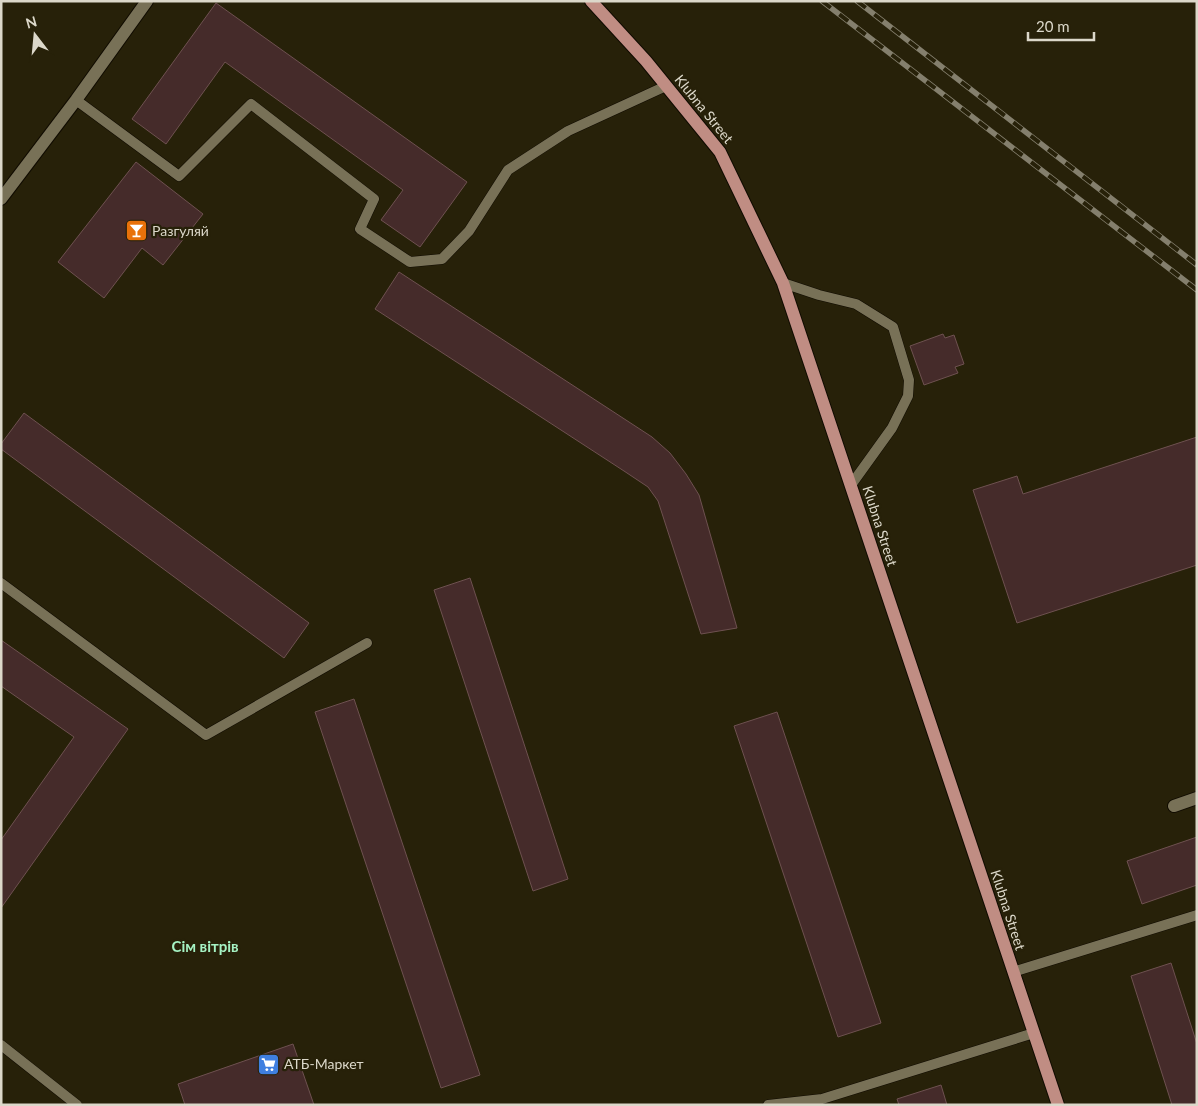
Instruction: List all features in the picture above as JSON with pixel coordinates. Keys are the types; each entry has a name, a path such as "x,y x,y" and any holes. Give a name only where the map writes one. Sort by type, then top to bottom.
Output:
{"main road":[{"name":"Klubna Street","path":"591,1 646,61 720,152 783,283 1058,1105"}],"street":[{"path":"1,199 76,100 147,1"},
{"path":"1174,806 1197,798"}],"lane":[{"path":"76,100 179,176 251,104 374,199 360,229 410,262 442,259 468,231 508,170 568,131 666,86"},
{"path":"783,283 819,295 856,304 893,327 909,380 908,396 892,428 851,485"},
{"path":"1,583 206,735 367,643"},
{"path":"1013,972 1197,915"},
{"path":"768,1105 822,1099 1034,1033"},
{"path":"1,1045 77,1105"}],"building":[{"path":"216,3 467,182 420,247 381,220 403,190 225,62 166,144 132,119"},
{"name":"Разгуляй","path":"136,162 203,214 163,265 142,248 104,298 58,262"},
{"path":"399,272 652,437 670,453 699,495 737,628 701,634 658,501 648,487 375,309"},
{"path":"943,334 945,338 954,335 964,364 955,367 958,373 924,385 910,346"},
{"path":"24,413 309,623 284,658 1,449 1,444"},
{"path":"1197,437 1197,565 1017,623 973,490 1017,476 1023,494"},
{"path":"470,578 568,879 533,891 434,590"},
{"path":"1,640 128,729 1,908 1,840 74,737 1,686"},
{"path":"354,699 480,1075 441,1088 315,712"},
{"path":"777,712 881,1023 838,1037 734,726"},
{"path":"1197,837 1197,885 1142,904 1127,861"},
{"path":"1171,963 1197,1044 1197,1105 1172,1105 1131,976"},
{"name":"АТБ-Маркет","path":"293,1044 314,1105 185,1105 178,1084"},
{"path":"941,1085 947,1105 899,1105 897,1099"}],"railway":[{"path":"822,1 1197,290"},
{"path":"857,1 1197,265"}],"place":[{"name":"Разгуляй","path":"136,231"},
{"name":"АТБ-Маркет","path":"268,1064"}],"district":[{"name":"Сім вітрів","path":"205,947"}]}
